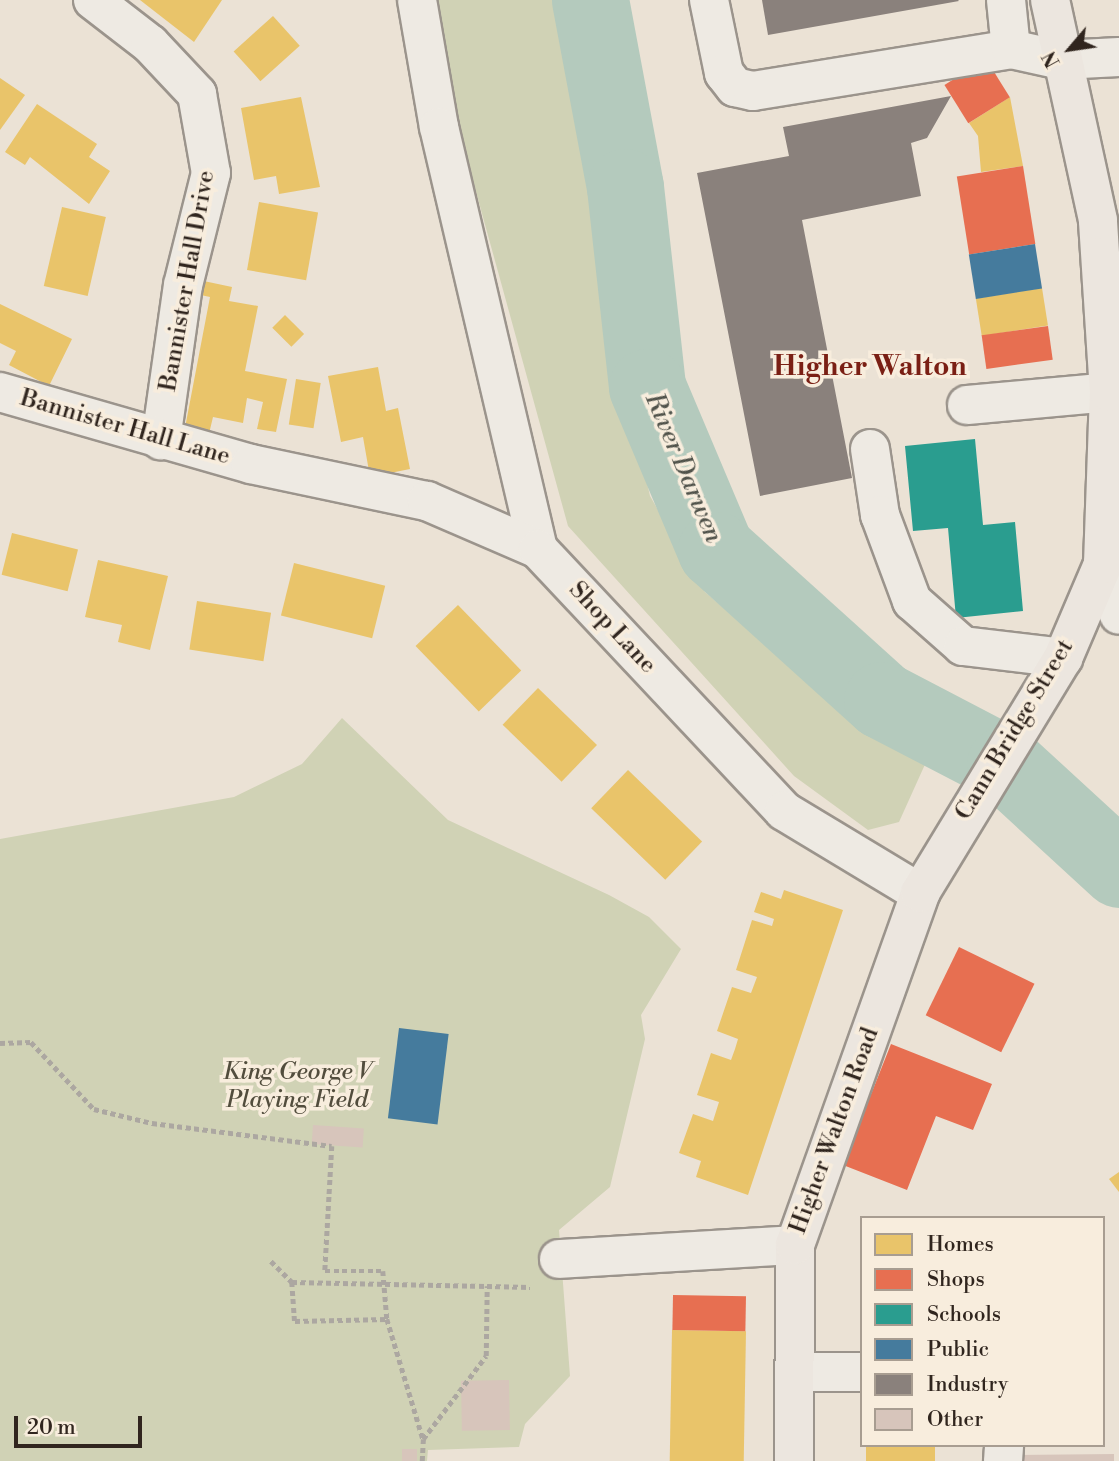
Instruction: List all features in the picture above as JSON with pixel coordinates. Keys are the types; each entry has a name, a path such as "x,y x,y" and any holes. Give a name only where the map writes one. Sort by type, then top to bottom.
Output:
{"main road":[{"name":"Cann Bridge Street","path":"920,893 962,816 1055,670 1103,564 1109,393 1109,219 1061,60 1050,0"},
{"name":"Higher Walton Road","path":"794,1461 795,1245 920,893"}],"street":[{"name":"Bannister Hall Drive","path":"93,0 150,44 197,94 211,173 183,285 162,440"},
{"path":"417,0 439,127 538,550"},
{"path":"709,0 724,73 735,87 753,90 1012,49 1061,60 1119,57"},
{"path":"1006,0 1012,49"},
{"name":"Bannister Hall Lane","path":"0,392 251,464"},
{"path":"967,405 1109,393"},
{"path":"870,449 880,515 912,601 963,646 1055,670"},
{"name":"Shop Lane","path":"251,464 428,501 538,550 784,811 920,893"},
{"name":"Cann Bridge Street","path":"1103,564 1119,615"},
{"path":"559,1259 795,1245"},
{"path":"796,1372 860,1373"}],"path":[{"path":"0,1043 31,1042 94,1109 152,1123 331,1146 325,1271 383,1271 387,1319 423,1439 422,1461"},
{"path":"292,1282 561,1285 559,1259"},
{"path":"271,1261 292,1282 295,1321 387,1319"},
{"path":"423,1439 486,1356 487,1286"}],"green space":[{"path":"436,0 562,0 622,372 650,496 705,592 852,719 927,760 899,822 868,830 794,776 568,526 459,130"},
{"name":"King George V Playing Field","path":"342,718 448,820 609,895 649,917 681,949 641,1015 645,1039 610,1187 559,1230 570,1376 525,1424 519,1447 428,1450 427,1461 0,1461 0,839 234,797 302,764"}],"building: Homes":[{"path":"140,0 222,0 194,42"},
{"path":"273,16 300,46 260,81 234,51"},
{"path":"0,78 25,95 0,130"},
{"path":"301,97 320,187 279,194 276,176 254,180 241,108"},
{"path":"1010,97 1023,166 981,172 978,136 969,123"},
{"path":"37,104 97,144 89,157 110,171 89,204 30,157 25,165 5,152"},
{"path":"259,202 318,212 306,280 247,270"},
{"path":"62,207 106,217 88,296 44,286"},
{"path":"199,280 232,287 229,301 258,306 245,371 287,379 276,432 257,429 263,402 247,398 243,423 213,417 208,438 184,433 210,297 196,294"},
{"path":"1042,288 1048,326 982,336 976,298"},
{"path":"0,304 72,339 49,386 9,365 16,351 0,343"},
{"path":"285,315 304,334 291,347 272,328"},
{"path":"378,367 386,411 398,408 410,469 370,477 363,437 341,442 328,376"},
{"path":"296,379 321,383 313,428 289,424"},
{"path":"12,533 78,549 68,591 2,575"},
{"path":"98,560 168,576 150,650 118,642 122,625 85,617"},
{"path":"294,563 385,586 372,638 281,615"},
{"path":"197,601 271,613 263,661 189,649"},
{"path":"458,605 521,670 479,711 416,646"},
{"path":"538,688 597,745 562,782 503,725"},
{"path":"628,770 702,842 665,880 591,808"},
{"path":"784,890 843,910 748,1195 696,1177 701,1161 679,1153 693,1114 713,1121 719,1102 697,1095 711,1053 731,1060 735,1049 738,1039 717,1031 732,987 751,993 757,977 736,970 752,920 772,926 774,919 754,912 761,892 781,899"},
{"path":"1119,1172 1119,1192 1109,1179"},
{"path":"672,1330 746,1331 744,1461 670,1461"},
{"path":"866,1447 935,1447 935,1461 866,1461"}],"building: Shops":[{"path":"986,59 1010,97 968,123 944,85"},
{"path":"1023,166 1035,244 969,255 957,176"},
{"path":"1048,326 1053,360 986,369 982,335"},
{"path":"959,947 1034,984 1001,1052 926,1015"},
{"path":"891,1044 992,1084 973,1130 936,1116 907,1190 843,1165"},
{"path":"673,1295 746,1296 745,1331 672,1330"}],"building: Schools":[{"path":"975,439 983,525 1015,522 1023,611 956,618 948,528 913,531 905,446"}],"building: Public":[{"path":"1035,244 1042,288 976,299 969,254"},
{"path":"399,1028 449,1034 438,1124 388,1118"}],"building: Industry":[{"path":"762,0 958,0 959,1 768,35"},
{"path":"951,96 927,138 911,143 921,196 802,220 852,478 760,496 697,173 789,156 783,127"}],"building: Other":[{"path":"313,1125 364,1129 363,1148 312,1144"},
{"path":"509,1380 510,1430 462,1431 461,1381"},
{"path":"402,1449 417,1449 417,1461 402,1461"},
{"path":"1114,1454 1114,1461 1013,1461 1013,1455"}],"waterway":[{"name":"River Darwen","path":"590,0 625,187 647,387 716,550 882,700 1005,764 1119,869"}],"district":[{"name":"Higher Walton","path":"870,367"}]}
